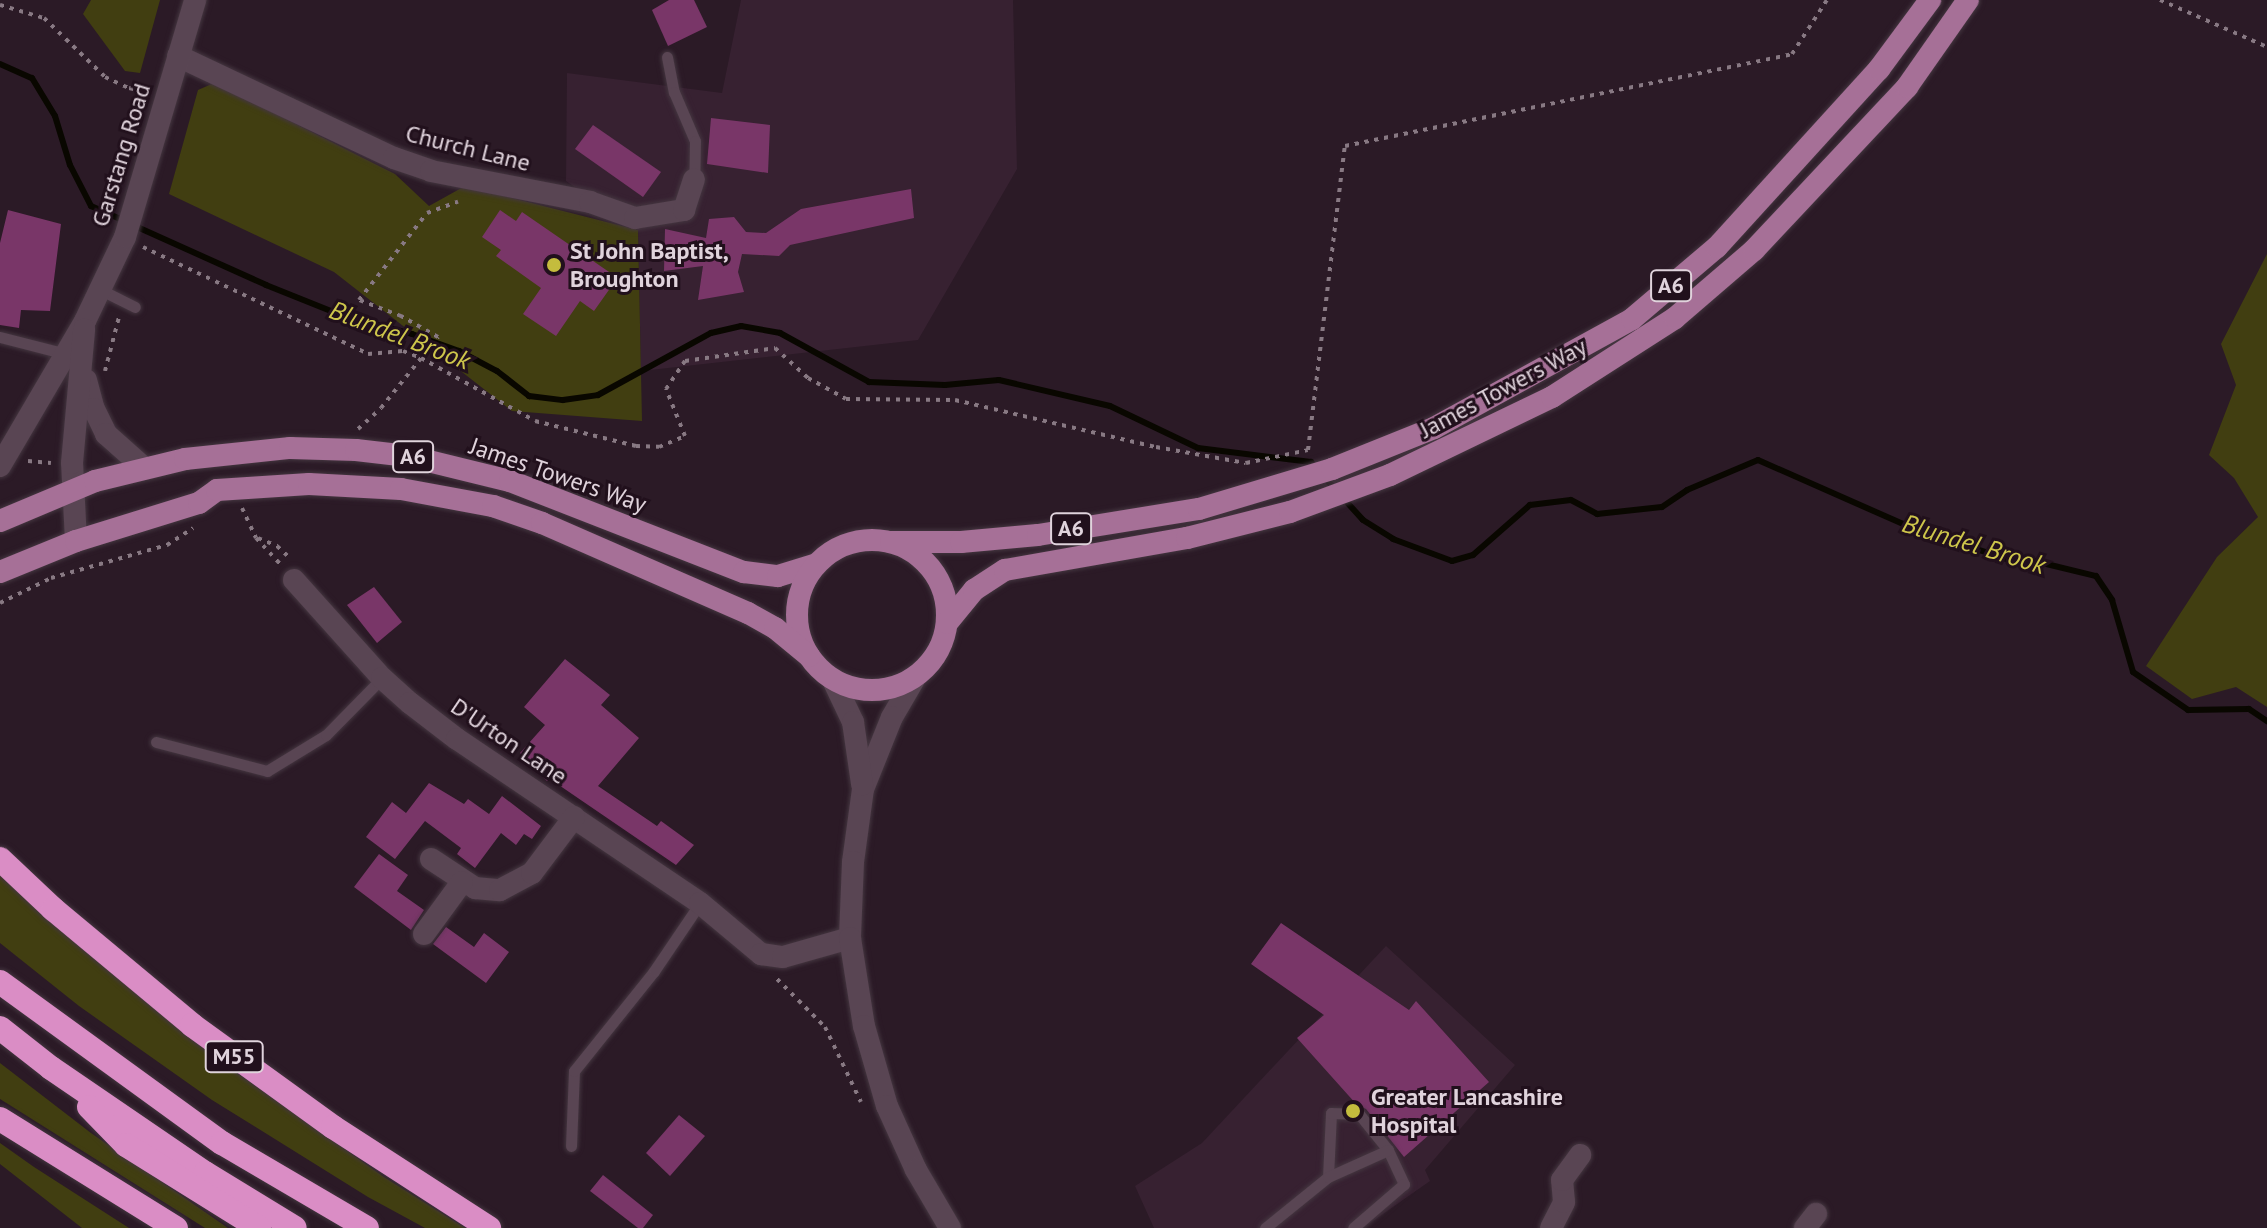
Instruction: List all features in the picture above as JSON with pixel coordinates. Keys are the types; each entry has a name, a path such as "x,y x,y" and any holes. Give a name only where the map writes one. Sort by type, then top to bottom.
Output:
{"highway":[{"name":"M55","path":"0,859 65,919 192,1025 333,1127 489,1228"},
{"path":"0,982 222,1143 367,1228"},
{"path":"0,1028 51,1068 205,1173 295,1228"},
{"path":"51,1068 126,1145 259,1228"},
{"path":"0,1119 176,1228"}],"main road":[{"name":"James Towers Way","path":"891,542 961,542 1038,535 1199,509 1250,497 1332,469 1434,428 1632,319 1717,247 1879,69 1930,0"},
{"name":"James Towers Way","path":"947,623 974,590 1005,570 1187,538 1290,512 1379,479 1552,397 1675,318 1754,250 1907,87 1968,0"},
{"name":"James Towers Way","path":"0,521 75,489 143,467 245,451 290,448 408,456 510,481 744,572 778,576 815,565"},
{"name":"James Towers Way","path":"76,541 199,503 217,490 353,484 446,495 542,523 639,563 748,613 775,628 809,656"},
{"name":"A6","path":"833,680 809,656 799,634 796,610 802,586 815,565 841,546 874,539 891,542"},
{"name":"A6","path":"0,572 76,541"},
{"path":"891,542 911,550 927,563 939,581 946,601 947,623"},
{"name":"A6","path":"916,676 937,653 947,623"},
{"path":"833,680 853,688 875,690 897,686 916,676"}],"street":[{"name":"Garstang Road","path":"8,463 74,350 99,289 133,242 134,210 195,0"},
{"name":"Church Lane","path":"178,56 394,158 431,171 590,202 635,218 684,210 694,180"},
{"name":"Garstang Road","path":"74,350 76,541"},
{"path":"74,350 99,423 115,443 143,467"},
{"name":"D'Urton Lane","path":"294,580 382,678 457,739 700,903 761,954"},
{"path":"916,676 892,717 863,789 853,862 850,938 864,1026 887,1106 916,1170 950,1228"},
{"path":"833,680 853,722 863,789"},
{"path":"431,859 462,882 488,890 522,881 542,863 574,817"},
{"path":"424,934 462,882"},
{"path":"761,954 783,957 850,938"},
{"path":"1551,1228 1564,1202 1562,1180 1580,1155"}],"lane":[{"path":"667,57 674,92 695,141 694,180"},
{"path":"99,289 135,307"},
{"path":"0,337 74,350"},
{"path":"156,742 267,771 326,735 382,678"},
{"path":"571,1146 574,1071 654,971 700,903"},
{"path":"1328,1177 1331,1113 1359,1114 1388,1150 1404,1184 1353,1228"},
{"path":"1265,1228 1328,1177 1388,1150"}],"path":[{"path":"133,242 368,354 403,351 422,356 535,421 636,446 659,447 685,436 666,389 685,361 775,348 808,378 846,399 955,400 1156,447 1246,463 1308,450 1345,146 1792,54 1827,0"},
{"path":"2160,0 2267,47"},
{"path":"0,5 44,18 105,77 129,88"},
{"path":"374,406 381,408 438,337 401,316 359,300 427,213 458,202"},
{"path":"104,374 105,383"},
{"path":"8,463 59,464"},
{"path":"231,508 242,507 256,538 294,580"},
{"path":"0,603 51,578 167,545 197,525"},
{"path":"761,954 767,969 825,1027 840,1057"}],"shaded area":[{"path":"91,0 160,0 140,73 125,71 83,14"},
{"path":"741,0 1013,0 1017,169 918,340 641,371 638,230 566,181 567,73 722,93"},
{"path":"214,83 395,174 429,206 465,186 638,230 642,421 512,411 334,272 169,194 198,90"},
{"path":"2267,254 2267,707 2236,687 2192,699 2146,666 2217,557 2258,517 2234,478 2209,455 2236,385 2221,344"},
{"path":"0,875 237,1073 384,1177 465,1228 425,1228 368,1197 212,1100 79,1006 0,943"},
{"name":"Greater Lancashire Hospital","path":"1386,946 1515,1065 1425,1170 1430,1181 1363,1228 1154,1228 1135,1186 1202,1143"},
{"path":"0,1063 91,1133 228,1228 205,1228 0,1099"},
{"path":"0,1143 129,1228 82,1228 0,1164"}],"building":[{"path":"669,0 694,0 707,27 668,46 652,10"},
{"path":"711,118 770,125 768,173 707,164"},
{"path":"593,125 661,172 643,197 575,149"},
{"path":"911,189 914,218 790,245 779,256 742,254 738,272 744,292 698,300 703,266 664,271 665,229 706,238 709,219 734,217 746,232 766,233 801,209"},
{"path":"8,210 61,224 50,311 21,310 19,328 0,325 0,243"},
{"name":"St John Baptist, Broughton","path":"500,210 516,221 522,212 612,274 605,283 611,287 594,311 580,301 556,336 523,314 541,288 496,256 501,250 482,237"},
{"path":"374,587 402,622 377,643 347,605"},
{"path":"565,659 610,695 601,705 639,738 598,786 657,826 661,821 694,845 676,865 550,779 547,781 520,753 545,725 524,707"},
{"path":"429,783 464,804 468,799 489,814 502,796 541,826 532,839 524,834 516,845 501,833 475,868 457,854 461,848 425,821 395,859 366,837 392,802 406,813"},
{"path":"379,854 408,875 397,891 424,910 411,930 354,887"},
{"path":"1281,923 1409,1010 1416,1001 1489,1082 1404,1157 1366,1109 1357,1105 1297,1038 1324,1015 1251,964"},
{"path":"446,927 474,947 484,933 509,952 486,983 433,944"},
{"path":"679,1115 705,1136 670,1176 646,1153"},
{"path":"603,1175 653,1215 643,1228 638,1228 590,1191"}],"waterway":[{"name":"Blundel Brook","path":"0,64 32,78 55,116 70,165 91,206 125,221"},
{"name":"Blundel Brook","path":"135,226 346,317 412,334 459,351 497,371 529,396 563,400 598,395 711,333 741,326 780,333 869,382 945,385 999,380 1110,406 1198,448 1311,462 1315,467"},
{"name":"Blundel Brook","path":"1323,476 1363,520 1393,539 1452,561 1473,555 1530,505 1571,500 1597,514 1662,507 1687,490 1758,460 1912,528 2016,562 2034,561 2096,576 2112,600 2133,672 2188,710 2249,709 2267,721"}],"place":[{"name":"St John Baptist, Broughton","path":"554,265"},
{"name":"Greater Lancashire Hospital","path":"1353,1111"}]}
